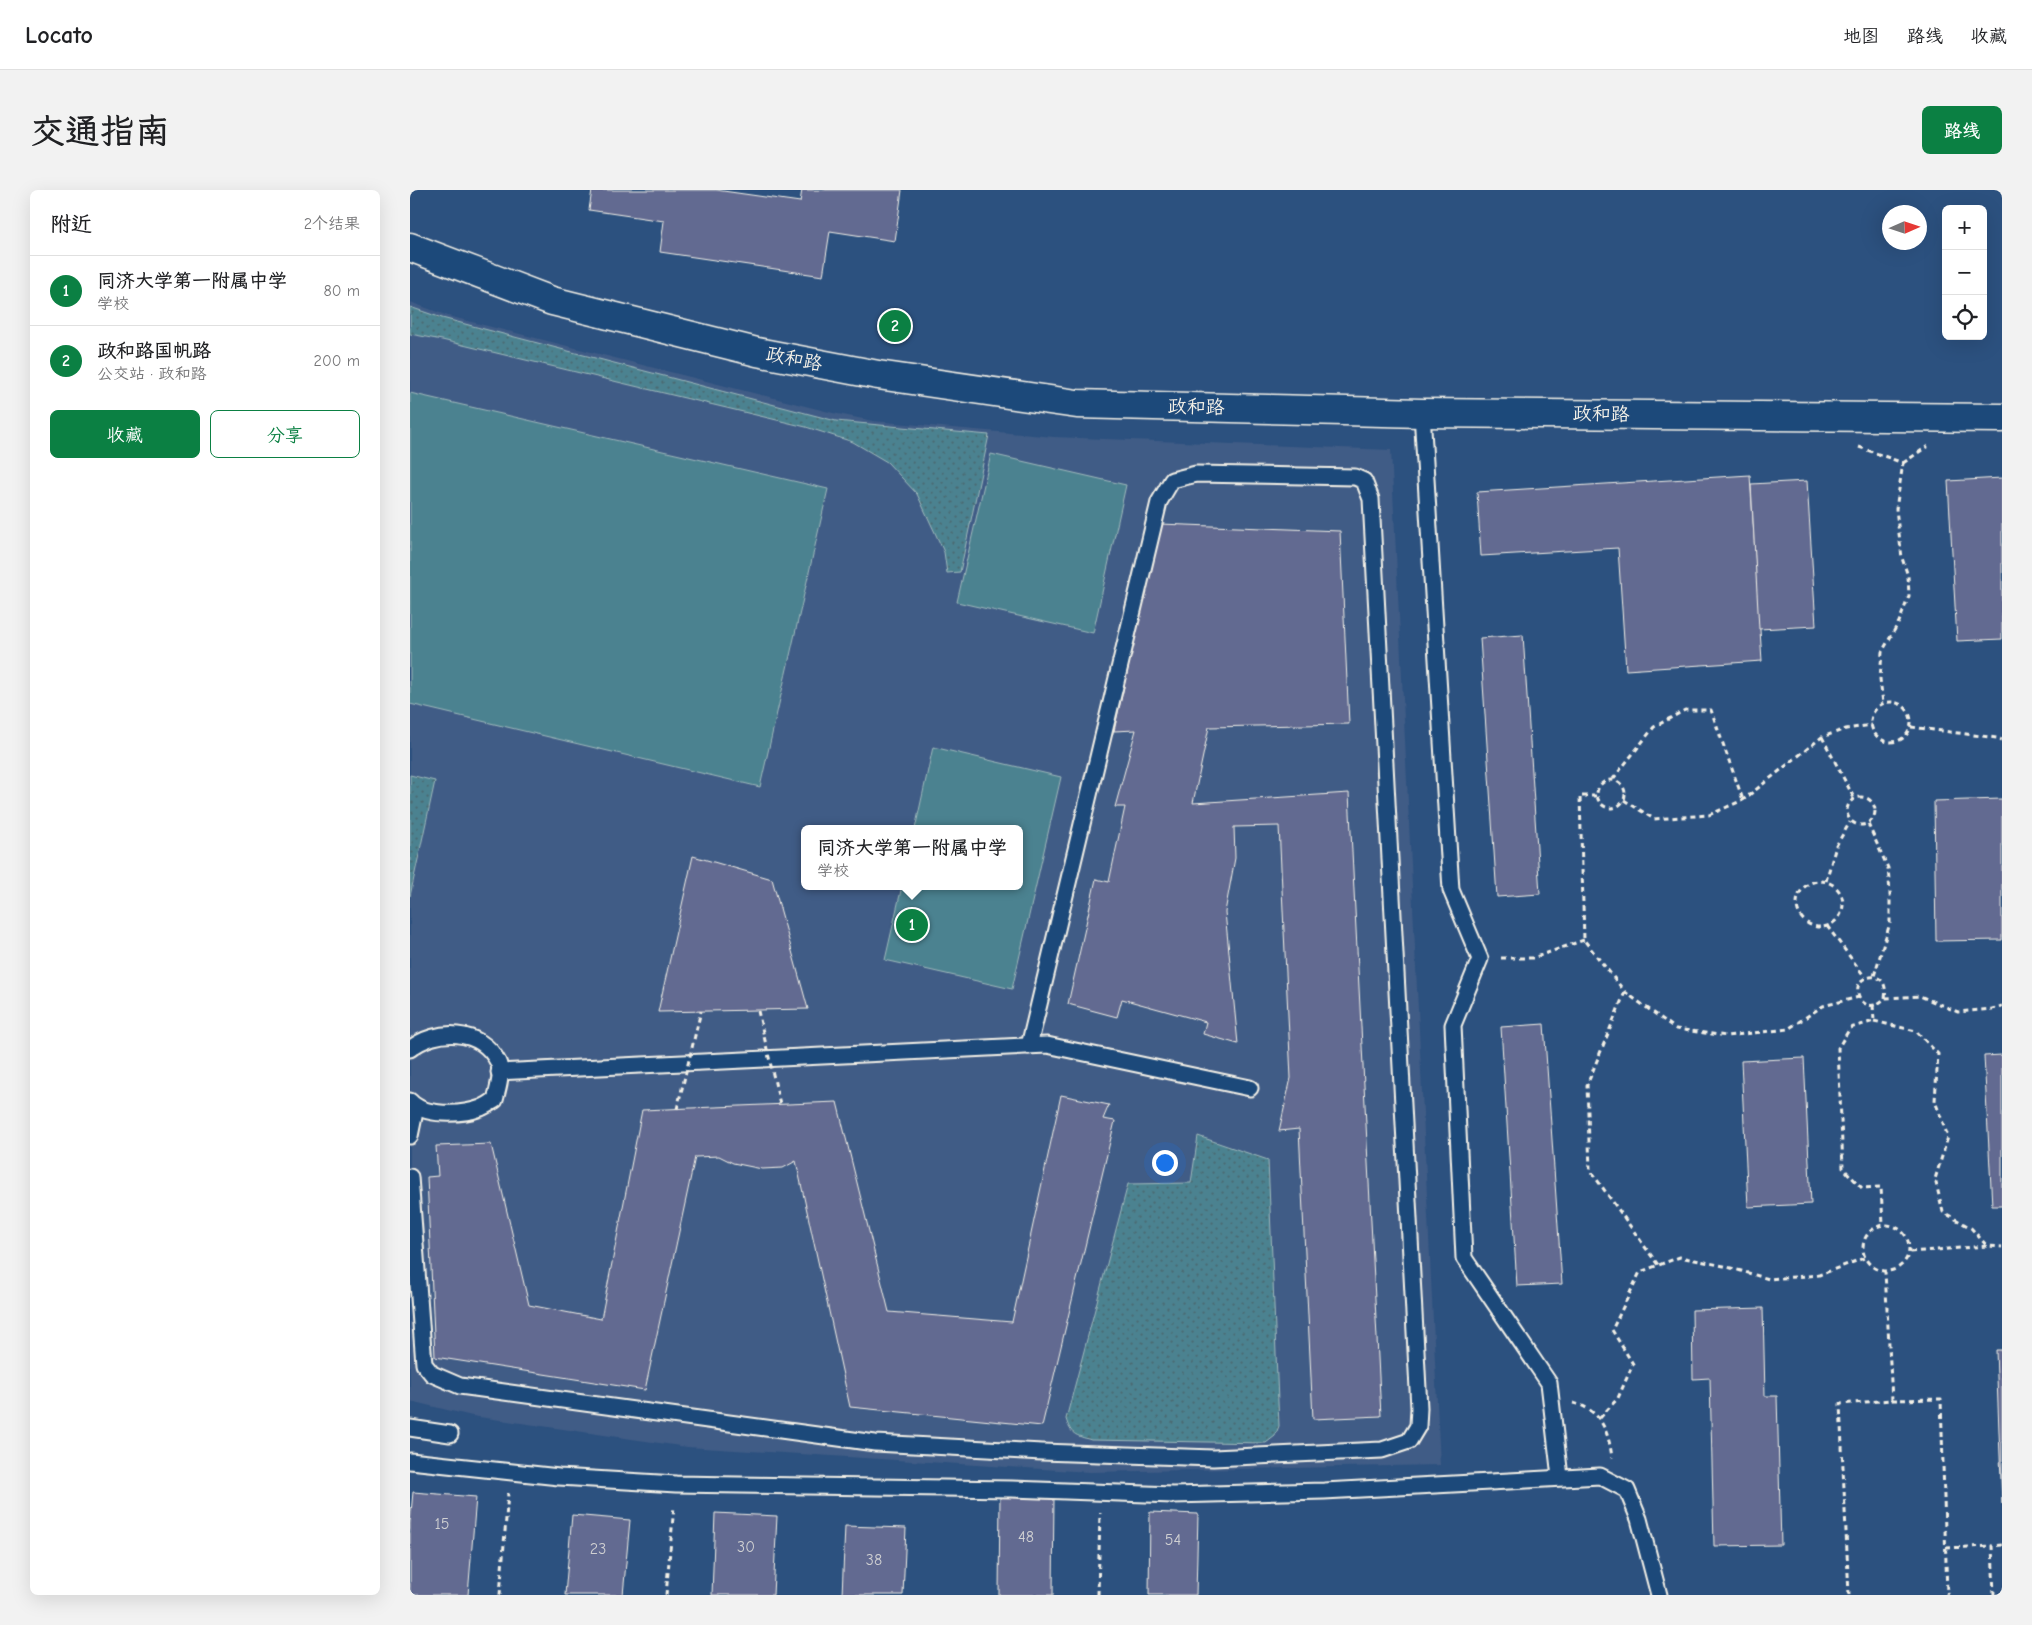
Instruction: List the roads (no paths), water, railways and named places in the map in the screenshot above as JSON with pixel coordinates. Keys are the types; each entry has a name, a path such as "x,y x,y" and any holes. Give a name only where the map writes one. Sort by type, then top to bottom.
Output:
{"street":[{"name":"政和路","path":"410,248 552,301 757,352 878,375 1077,404 1422,412 2002,418"}],"lane":[{"path":"1422,412 1451,890 1480,959 1454,1025 1464,1258 1549,1383 1560,1477"},
{"path":"410,1177 424,1364 432,1374 460,1386 875,1443 1042,1452 1214,1458 1382,1450 1409,1441 1418,1426 1419,1408 1371,507 1364,481 1355,477 1196,474 1172,480 1159,502 1029,1046"},
{"path":"410,1049 428,1037 456,1033 486,1046 498,1063 500,1083 495,1100 482,1108 433,1113 413,1104 410,1136"},
{"path":"499,1072 1048,1045 1250,1088"},
{"path":"410,1428 450,1434"},
{"path":"410,1461 559,1477 676,1484 1012,1489 1173,1495 1324,1491 1600,1476 1627,1490 1639,1519 1659,1595"}],"place":[{"name":"政和路国帆路","path":"895,326"},
{"name":"同济大学第一附属中学","path":"912,925"}]}
